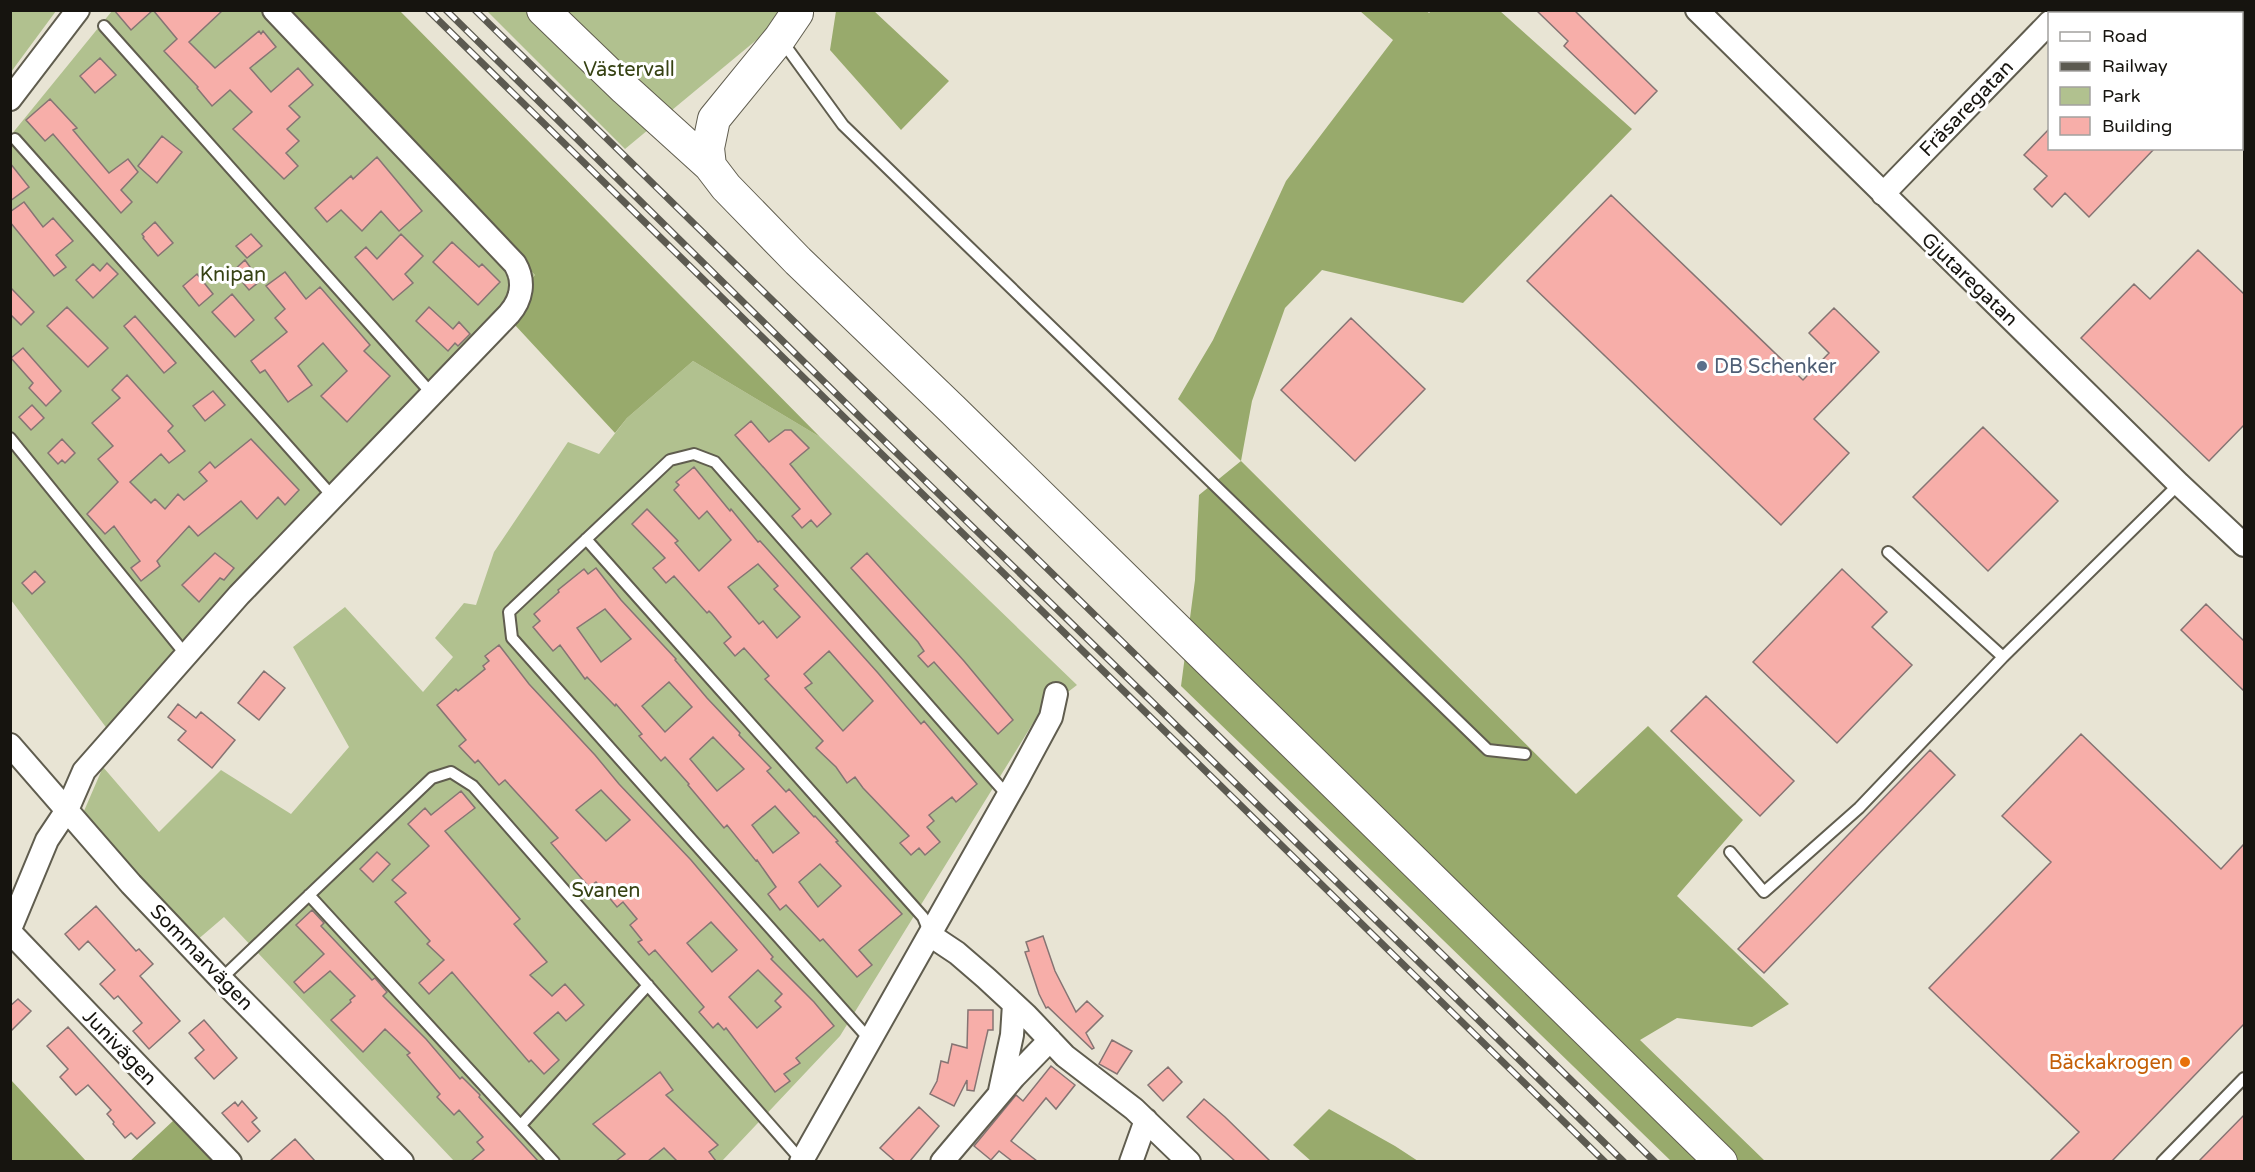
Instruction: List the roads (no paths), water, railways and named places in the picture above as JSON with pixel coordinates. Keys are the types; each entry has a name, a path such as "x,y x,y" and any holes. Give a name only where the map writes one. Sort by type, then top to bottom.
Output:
{"main road":[{"path":"543,10 624,89 710,165 726,187 798,261 969,425 1721,1161"},
{"path":"710,165 708,148 714,119 780,38 798,12"}],"street":[{"path":"10,99 78,10"},
{"path":"10,931 47,840 67,810 84,771 239,595 513,309 520,293 520,273 515,264 274,10"},
{"name":"Gjutaregatan","path":"1697,10 2179,484 2244,545"},
{"name":"Fräsaregatan","path":"1883,194 2048,23"},
{"path":"801,1161 1009,796 1050,717 1056,694"},
{"name":"Sommarvägen","path":"10,745 131,884 221,979 402,1161"},
{"name":"Junivägen","path":"10,931 230,1161"},
{"path":"930,935 957,953 1014,1004 1065,1056 1146,1120 1189,1161"},
{"path":"999,1096 1012,1035 1014,1004"},
{"path":"942,1161 1050,1040"},
{"path":"1131,1161 1146,1120"}],"lane":[{"path":"104,26 432,394"},
{"path":"780,38 843,125 1480,743 1488,750 1525,754"},
{"path":"15,140 333,497"},
{"path":"10,438 186,655"},
{"path":"871,1040 512,638 509,612 670,460 694,454 715,462 1009,796"},
{"path":"1730,852 1764,892 1859,808 2003,657 2179,484"},
{"path":"586,538 923,917 930,935"},
{"path":"1888,552 2003,657"},
{"path":"221,979 432,778 451,772 473,786 801,1161"},
{"path":"309,895 554,1161"},
{"path":"521,1125 648,985"},
{"path":"2162,1161 2244,1078"}],"railway":[{"path":"428,10 1605,1162"},
{"path":"446,10 1624,1162"},
{"path":"475,10 1655,1162"}],"place":[{"name":"DB Schenker","path":"1702,366"},
{"name":"Bäckakrogen","path":"2185,1062"}],"park label":[{"name":"Västervall","path":"629,69"},
{"name":"Knipan","path":"233,274"},
{"name":"Svanen","path":"606,890"}]}
